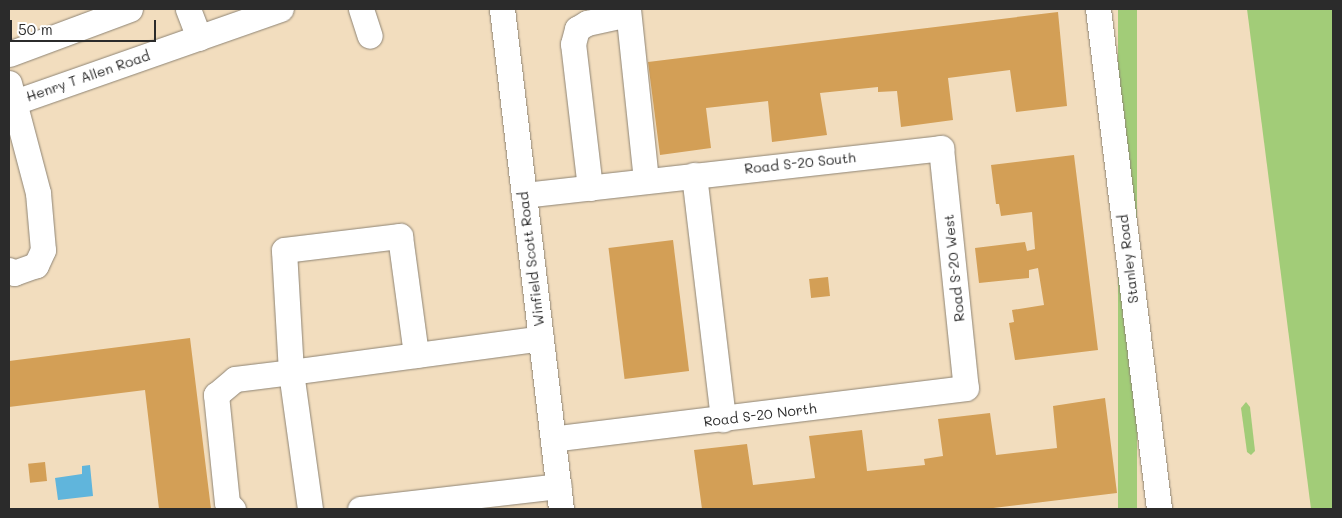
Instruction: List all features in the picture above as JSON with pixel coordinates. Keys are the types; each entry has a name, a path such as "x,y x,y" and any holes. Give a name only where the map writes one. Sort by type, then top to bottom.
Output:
{"street":[{"path":"9,54 130,9"},
{"path":"188,9 199,38"},
{"name":"Henry T Allen Road","path":"11,96 199,38 281,9"},
{"path":"362,9 370,36"},
{"name":"Winfield Scott Road","path":"502,9 560,498"},
{"name":"Stanley Road","path":"1098,9 1159,509"},
{"path":"590,188 573,44 577,29 587,23 628,12 653,179"},
{"path":"9,270 14,272 36,265 43,250 38,194 11,96"},
{"name":"Road S-20 South","path":"524,195 694,174 941,148"},
{"name":"Road S-20 West","path":"941,148 966,388"},
{"path":"694,174 723,419"},
{"path":"310,509 291,372 284,250 400,236 416,355"},
{"path":"233,509 228,503 216,395 234,379 541,338"},
{"name":"Road S-20 North","path":"553,439 966,388"},
{"path":"360,509 560,498"}],"green space":[{"path":"1118,9 1137,9 1137,509 1118,509"},
{"path":"1247,9 1333,9 1333,509 1311,509"},
{"path":"1246,402 1250,407 1255,451 1251,455 1247,452 1241,408"}],"water":[{"path":"90,465 93,496 58,500 55,478 82,474 82,466"}],"building":[{"path":"1058,12 1067,106 1016,112 1010,70 948,78 953,120 901,127 897,91 878,92 878,87 820,93 827,135 772,142 768,101 706,108 711,148 660,155 648,62"},
{"path":"1074,155 1098,350 1015,360 1009,323 1014,322 1012,310 1044,305 1038,268 1029,270 1029,278 979,283 975,248 1025,242 1027,251 1035,249 1032,212 1001,216 999,204 996,204 991,165"},
{"path":"673,240 689,371 625,379 608,248"},
{"path":"828,277 830,296 811,298 809,279"},
{"path":"190,338 211,509 159,509 145,390 9,407 9,361"},
{"path":"1105,398 1117,493 985,509 702,509 694,450 747,444 753,485 815,478 809,436 862,430 867,471 925,465 924,459 943,456 938,419 990,413 996,455 1057,448 1053,406"},
{"path":"45,462 47,481 30,483 28,464"}]}
